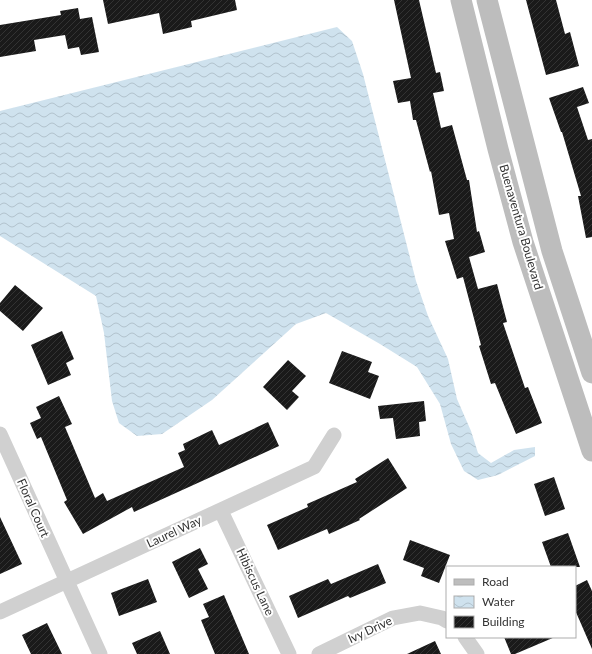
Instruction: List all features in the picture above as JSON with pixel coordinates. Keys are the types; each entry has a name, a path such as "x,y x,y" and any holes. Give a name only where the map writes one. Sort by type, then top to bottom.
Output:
{"main road":[{"name":"Buenaventura Boulevard","path":"461,0 523,242 592,451"},
{"name":"Buenaventura Boulevard","path":"487,0 552,251 592,373"}],"street":[{"name":"Floral Court","path":"0,434 100,654"},
{"name":"Laurel Way","path":"0,612 314,467 334,435"},
{"name":"Hibiscus Lane","path":"221,511 289,654"},
{"name":"Ivy Drive","path":"319,654 393,618 420,613 442,618 446,620"},
{"path":"466,638 477,654"}],"water":[{"path":"337,27 352,41 363,74 416,281 428,316 448,359 457,399 471,431 478,453 491,463 514,450 535,447 535,456 498,475 478,480 464,471 451,444 440,404 417,367 326,313 296,324 212,400 162,434 137,436 119,423 112,401 104,333 96,296 0,236 0,111"}],"building":[{"path":"103,0 235,0 237,10 191,21 192,27 163,34 159,13 108,24"},
{"path":"394,0 419,0 436,73 440,72 444,91 433,93 441,128 452,125 467,180 469,180 477,232 479,231 485,252 469,257 478,289 497,284 507,322 503,323 525,388 528,387 542,423 516,434 495,383 491,384 479,346 481,345 463,277 457,279 445,241 454,239 449,213 439,215 431,171 430,172 416,120 413,120 410,101 398,103 393,81 411,78"},
{"path":"526,0 556,0 565,34 570,32 579,66 546,75"},
{"path":"78,8 80,19 92,17 99,52 81,55 79,47 68,49 65,35 34,40 36,51 0,57 0,25 61,15 60,11"},
{"path":"583,87 589,103 577,107 588,140 592,139 592,237 586,238 578,196 581,196 562,132 549,98"},
{"path":"15,285 43,308 23,331 0,311 0,303"},
{"path":"62,331 74,359 66,363 71,375 48,385 31,345"},
{"path":"342,351 372,362 368,372 379,376 370,399 329,383"},
{"path":"288,360 306,376 292,391 299,397 287,410 263,387"},
{"path":"59,396 72,424 65,427 95,498 103,493 107,501 184,467 178,453 185,450 183,444 212,430 219,445 268,422 279,446 134,512 132,507 83,534 64,502 67,500 41,437 37,439 30,423 41,418 36,407"},
{"path":"424,401 426,421 419,422 420,436 396,439 393,418 380,419 378,406"},
{"path":"388,458 407,488 359,519 360,520 329,534 327,529 278,550 267,525 308,507 307,504 357,482 355,479"},
{"path":"554,477 565,509 545,516 534,484"},
{"path":"0,517 22,564 0,574"},
{"path":"568,533 580,567 551,566 542,542"},
{"path":"410,540 450,555 439,583 421,576 424,568 403,560"},
{"path":"200,548 208,564 198,569 208,589 189,598 172,562"},
{"path":"378,564 386,583 350,598 348,596 298,618 289,596 328,579 331,584"},
{"path":"148,579 157,602 119,616 111,593"},
{"path":"587,580 592,591 592,649 576,612 576,586"},
{"path":"224,595 249,654 215,654 201,620 209,617 203,604"},
{"path":"47,623 62,654 31,654 22,635"},
{"path":"160,631 170,654 137,654 132,643"},
{"path":"504,638 553,638 515,654 511,654"},
{"path":"435,641 441,654 407,654"}]}
